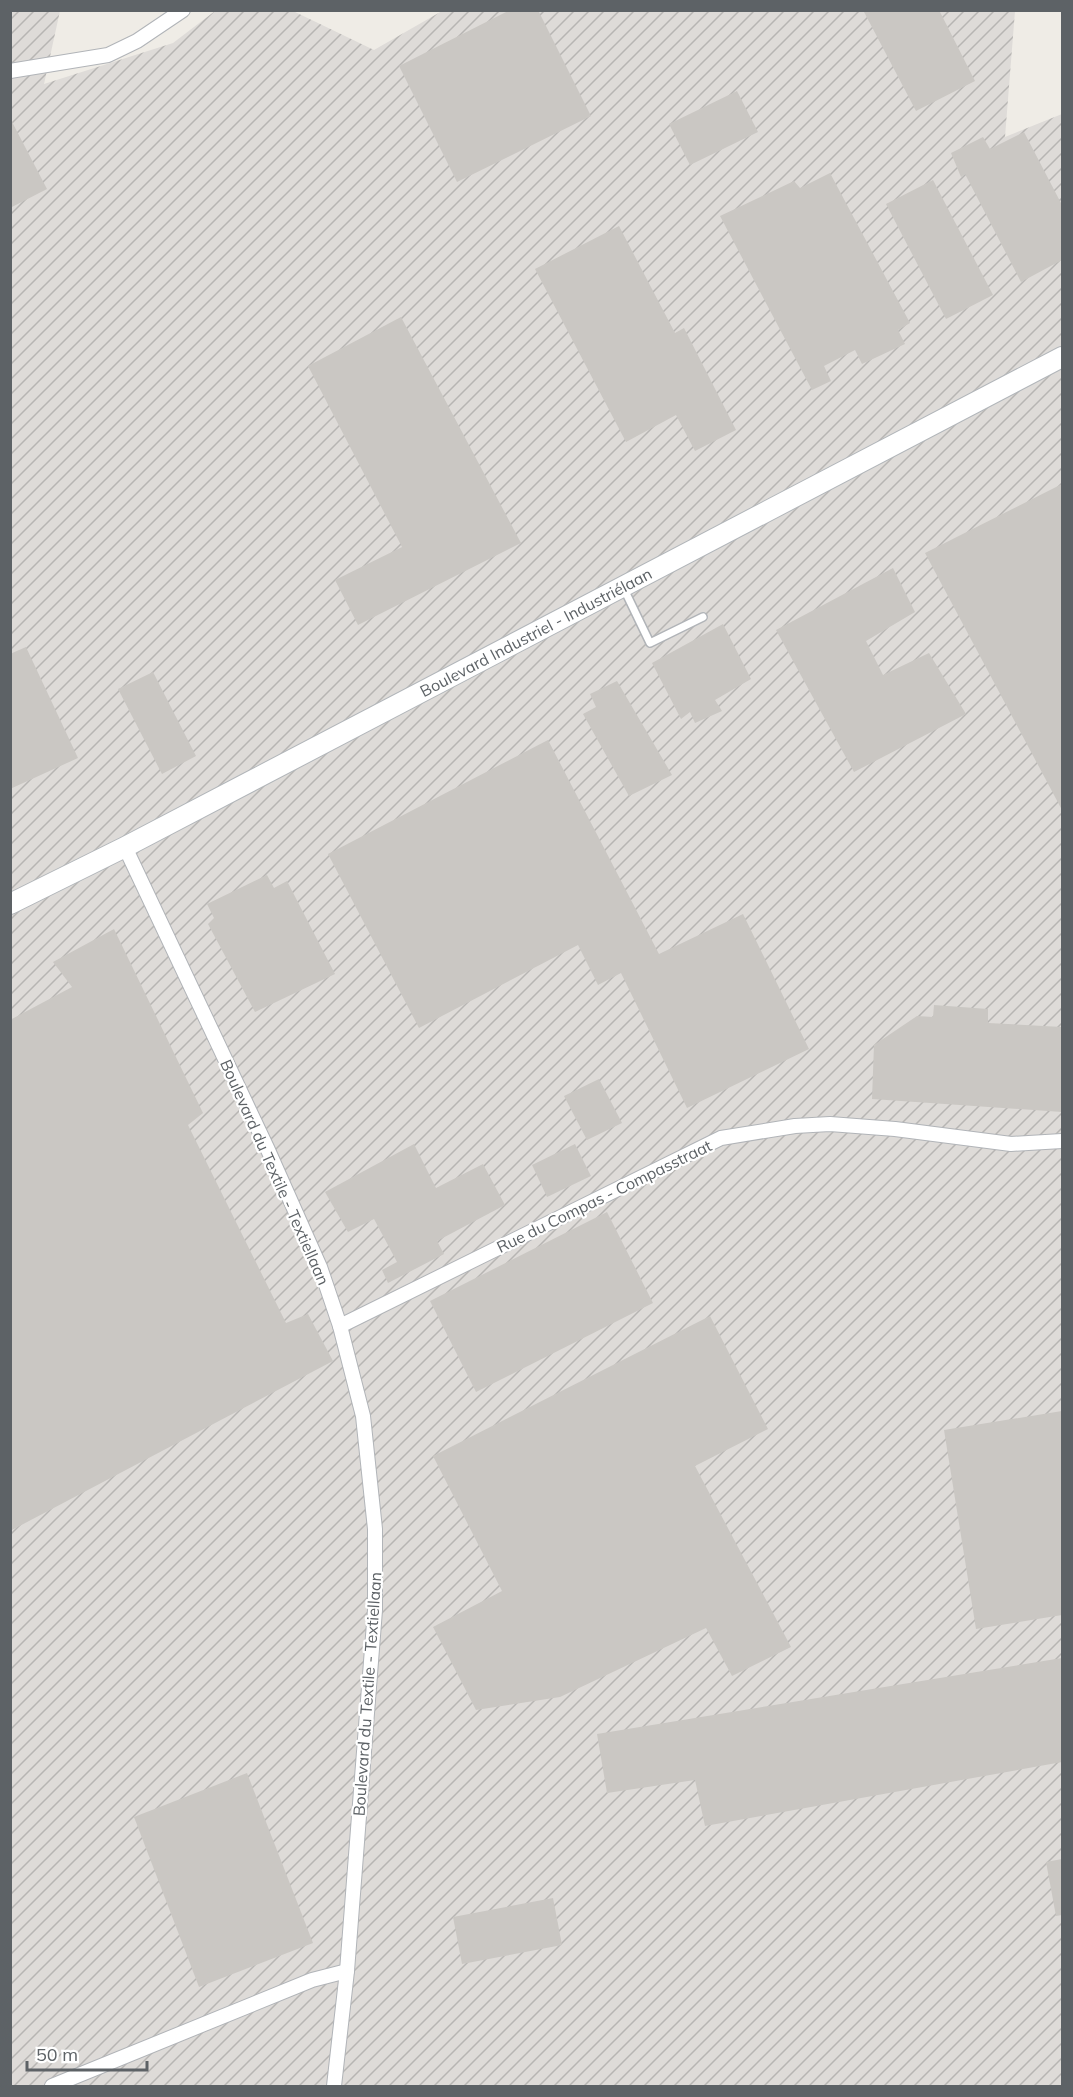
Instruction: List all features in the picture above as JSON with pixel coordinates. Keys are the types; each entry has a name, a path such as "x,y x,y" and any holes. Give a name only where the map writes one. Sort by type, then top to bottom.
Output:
{"main road":[{"name":"Boulevard Industriel - Industriélaan","path":"10,904 125,847 1062,357"}],"street":[{"path":"10,71 108,56 137,41 183,10"},
{"name":"Boulevard du Textile - Textiellaan","path":"125,847 273,1161 320,1267 340,1326 363,1416 375,1528 375,1610 347,1971 334,2086"},
{"name":"Rue du Compas - Compasstraat","path":"340,1326 721,1138 795,1126 830,1125 895,1129 1011,1144 1062,1142"},
{"path":"52,2086 312,1980 347,1971"}],"lane":[{"path":"623,587 650,643 703,617"}],"shaded area":[{"path":"11,11 60,11 44,84 173,43 215,11 293,11 374,50 442,11 1015,11 1005,137 1062,114 1062,2086 11,2086"}],"building":[{"path":"510,10 538,10 591,116 457,182 399,66"},
{"path":"863,10 939,10 975,81 916,111"},
{"path":"737,91 758,132 690,165 669,124"},
{"path":"10,118 47,189 10,208"},
{"path":"1024,132 1062,205 1062,260 1021,282 965,174 961,177 951,153 983,137 990,149"},
{"path":"830,173 910,323 898,330 905,344 862,364 855,350 824,366 831,381 812,390 720,216 794,181 800,188"},
{"path":"933,180 993,295 946,319 886,204"},
{"path":"619,226 675,333 684,328 736,430 695,451 676,415 626,442 535,269"},
{"path":"401,317 521,543 358,625 335,580 402,547 308,366"},
{"path":"1062,484 1062,810 925,553"},
{"path":"893,568 915,612 866,641 883,675 929,653 966,714 854,772 776,630"},
{"path":"723,624 751,679 715,700 722,711 695,723 690,712 681,719 652,663"},
{"path":"26,647 78,758 10,789 10,654"},
{"path":"153,672 196,756 162,774 118,689"},
{"path":"617,681 672,775 629,796 583,714 596,707 590,694"},
{"path":"548,740 659,954 743,914 809,1049 687,1108 621,973 598,985 578,945 419,1028 328,854"},
{"path":"267,875 274,888 287,881 335,974 255,1012 208,924 214,918 207,904"},
{"path":"114,929 203,1113 188,1125 286,1323 308,1314 333,1361 10,1531 10,1020 72,987 53,962"},
{"path":"934,1005 988,1009 988,1023 1062,1027 1062,1112 872,1099 874,1045 917,1016 933,1017"},
{"path":"599,1079 622,1123 587,1140 564,1096"},
{"path":"414,1144 436,1188 483,1164 505,1205 437,1241 444,1254 388,1283 382,1270 397,1262 374,1219 348,1232 325,1192"},
{"path":"575,1144 591,1176 547,1197 532,1165"},
{"path":"607,1212 653,1303 476,1392 430,1301"},
{"path":"710,1316 768,1429 695,1466 791,1647 732,1676 706,1628 560,1697 476,1710 433,1627 502,1591 433,1456"},
{"path":"1062,1411 1062,1615 976,1629 944,1430"},
{"path":"1062,1658 1062,1762 705,1826 695,1780 607,1793 597,1734"},
{"path":"247,1773 313,1943 199,1987 134,1817"},
{"path":"1062,1859 1062,1915 1056,1916 1046,1862"},
{"path":"553,1898 562,1945 462,1964 453,1917"}]}
